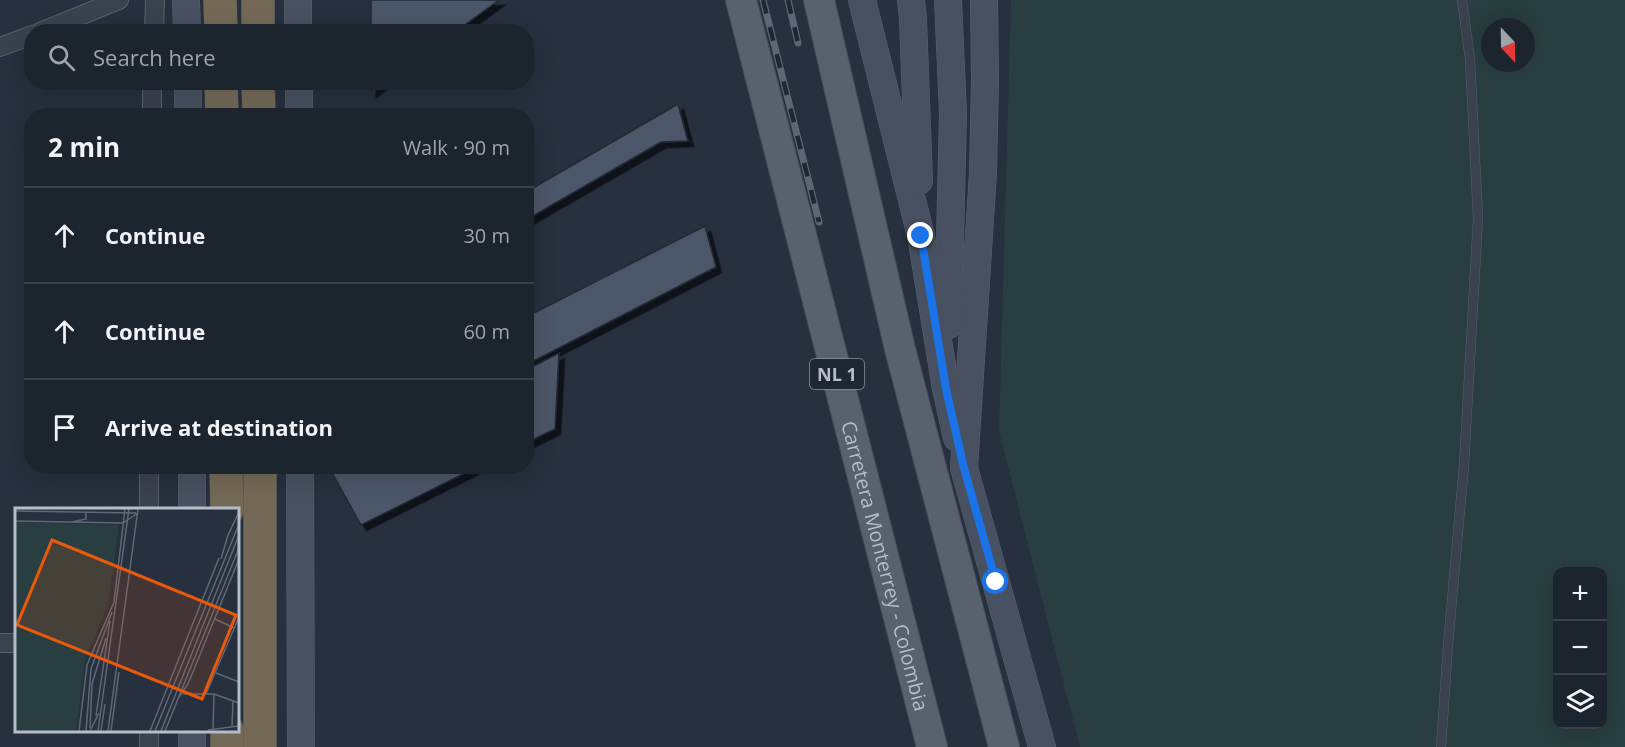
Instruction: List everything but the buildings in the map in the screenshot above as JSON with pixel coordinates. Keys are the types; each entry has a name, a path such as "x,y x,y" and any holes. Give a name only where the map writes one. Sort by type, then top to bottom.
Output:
{"highway":[{"path":"220,0 220,24"},
{"path":"258,0 258,24"},
{"path":"222,90 222,108"},
{"path":"258,90 259,108"},
{"path":"226,474 227,508"},
{"path":"260,474 260,747"}],"main road":[{"name":"NL 1","path":"730,0 764,85"},
{"name":"Carretera Monterrey - Colombia","path":"741,0 932,747"},
{"path":"819,0 900,349 1004,747"}],"street":[{"path":"60,24 119,0"},
{"path":"154,24 156,0"},
{"path":"186,0 187,24"},
{"path":"298,0 298,24"},
{"path":"862,0 921,236 946,389 964,468 1042,747"},
{"path":"911,0 921,236"},
{"path":"946,389 952,113 948,0"},
{"path":"964,468 983,173 984,0"},
{"path":"0,47 24,38"},
{"path":"152,90 152,108"},
{"path":"188,90 188,108"},
{"path":"298,90 299,108"},
{"path":"148,508 149,474"},
{"path":"192,474 192,508"},
{"path":"300,474 301,747"}],"lane":[{"path":"1441,747 1464,465 1478,218 1470,59 1462,0"}],"green space":[{"path":"1011,0 1625,0 1625,747 1080,747 999,432"}],"railway":[{"path":"763,0 819,222"},
{"path":"788,0 798,43"}],"route":[{"path":"921,236 946,389 964,468 996,582"}]}
